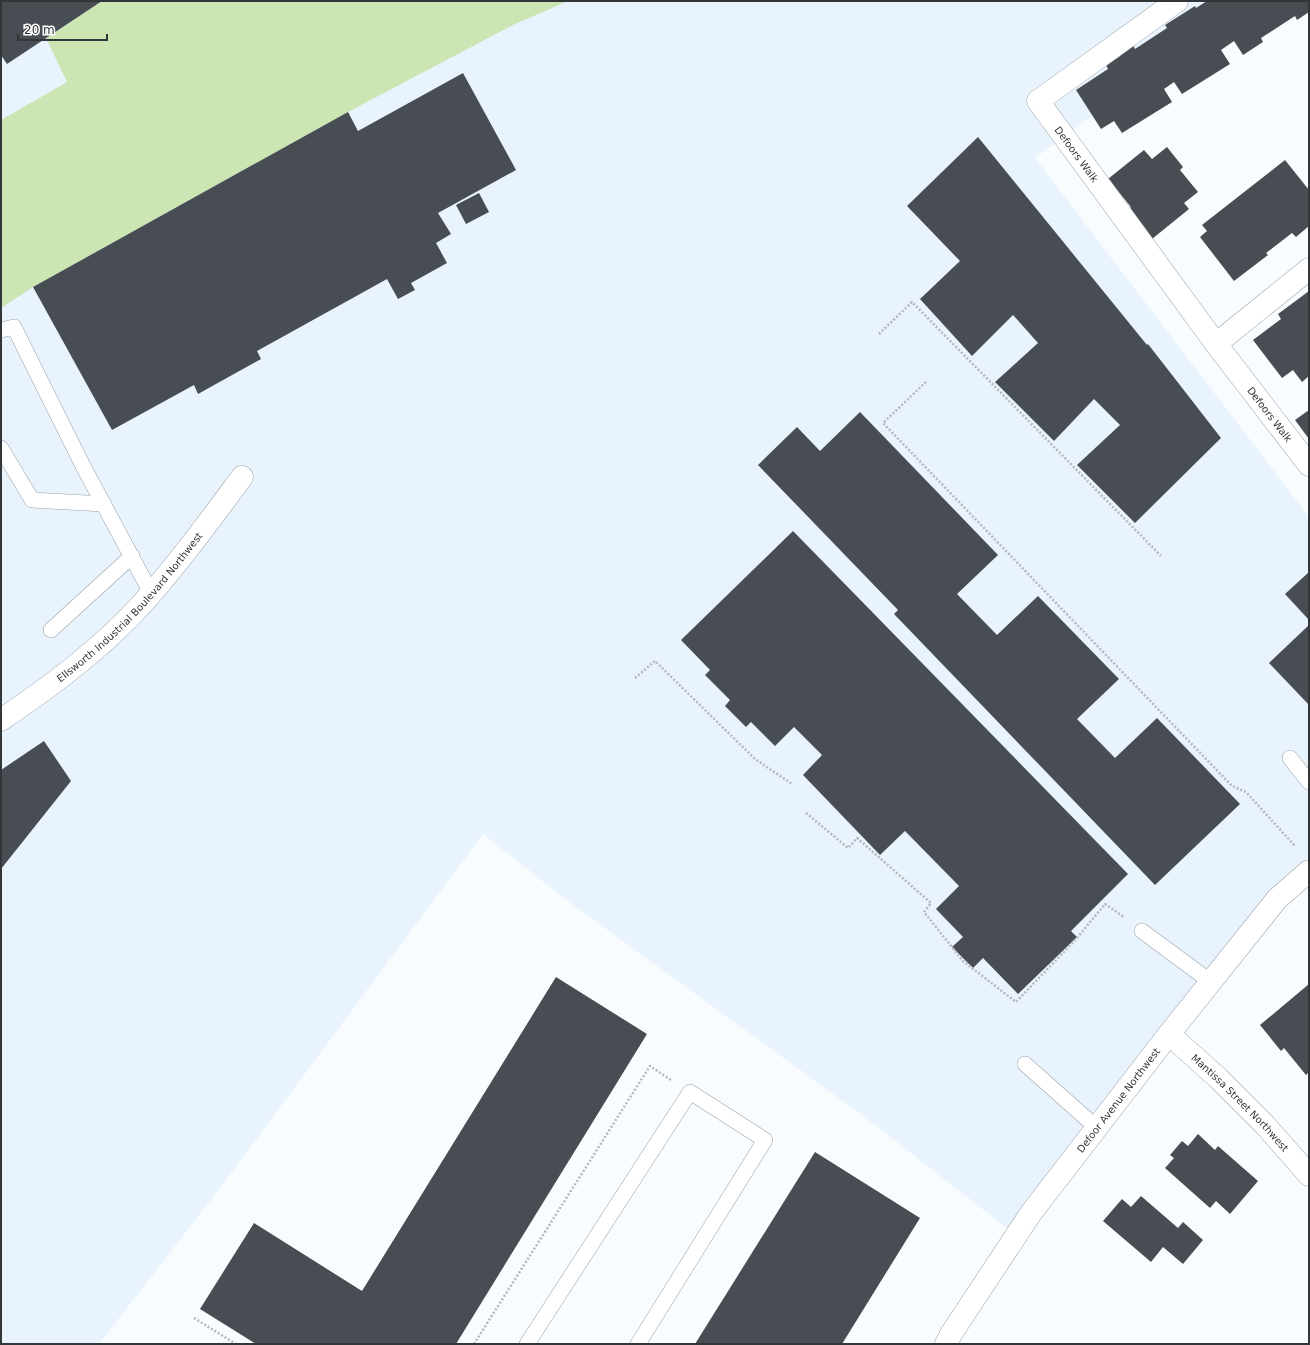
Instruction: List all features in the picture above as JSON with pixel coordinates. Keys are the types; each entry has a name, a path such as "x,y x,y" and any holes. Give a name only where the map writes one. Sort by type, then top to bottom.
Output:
{"street":[{"name":"Defoors Walk","path":"1177,1 1038,101 1216,344 1309,465"},
{"path":"1216,344 1309,269"},
{"name":"Ellsworth Industrial Boulevard Northwest","path":"1,720 35,697 90,654 141,604 181,558 242,477"},
{"name":"Defoor Avenue Northwest","path":"946,1344 951,1334 1031,1213 1169,1034 1277,898 1309,871"},
{"name":"Mantissa Street Northwest","path":"1169,1034 1219,1079 1265,1125 1309,1175"}],"lane":[{"path":"1,330 14,328 151,593"},
{"path":"1,448 32,500 104,504"},
{"path":"51,630 132,556"},
{"path":"1290,758 1309,782"},
{"path":"1142,931 1210,982"},
{"path":"1025,1064 1097,1128"},
{"path":"527,1344 690,1092 765,1140 638,1344"}],"path":[{"path":"879,334 912,302 1161,556"},
{"path":"926,382 884,423 1232,786 1246,792 1295,846"},
{"path":"635,678 655,661 755,759 792,784"},
{"path":"806,813 848,848 857,838 931,903 924,912 963,961 1016,1002 1077,938 1105,904 1142,931"},
{"path":"474,1344 650,1066"},
{"path":"194,1318 236,1344"}],"shaded area":[{"path":"1,1 1247,1 1035,158 1309,517 1309,872 1017,1236 866,1118 569,902 483,834 220,1188 99,1344 1,1344"}],"green space":[{"path":"102,1 568,1 513,25 348,112 33,287 1,308 1,120 67,82 46,38"}],"building":[{"path":"1,1 102,1 7,64 1,55"},
{"path":"1207,1 1309,1 1309,12 1297,20 1295,16 1261,38 1263,42 1243,55 1234,41 1221,50 1230,64 1182,94 1174,82 1164,89 1172,102 1122,133 1114,121 1101,129 1076,90 1108,69 1106,65 1120,56 1118,52 1132,43 1135,49 1167,28 1165,25 1195,6 1196,8"},
{"path":"463,73 516,170 438,213 451,234 436,243 447,263 411,283 415,290 398,299 387,279 257,351 261,359 198,394 194,385 112,430 33,287 348,112 358,131"},
{"path":"978,137 1147,345 1148,344 1221,438 1135,523 1077,465 1120,425 1094,399 1054,441 995,382 1038,343 1013,315 972,356 920,299 960,261 907,206"},
{"path":"1167,147 1183,167 1180,170 1198,192 1184,203 1189,209 1152,239 1128,209 1131,207 1108,179 1144,150 1152,159"},
{"path":"1285,160 1309,190 1309,226 1296,237 1292,233 1266,253 1268,255 1234,281 1200,237 1207,231 1202,225"},
{"path":"479,193 489,212 466,224 456,205"},
{"path":"1309,291 1309,376 1302,382 1293,370 1282,378 1253,340 1281,319 1278,314"},
{"path":"1309,410 1309,439 1295,420"},
{"path":"860,412 998,555 957,594 997,635 1038,596 1119,679 1077,719 1115,758 1157,718 1240,804 1155,885 894,614 898,610 758,465 797,427 820,451"},
{"path":"793,531 1128,874 1071,931 1077,937 1018,994 983,958 973,968 952,947 963,937 936,909 959,886 905,831 880,855 803,775 822,755 794,727 775,746 751,722 746,727 725,706 730,700 705,675 710,670 681,640"},
{"path":"1309,572 1309,620 1285,594"},
{"path":"1309,625 1309,705 1269,663"},
{"path":"44,741 71,781 1,869 1,770"},
{"path":"556,977 647,1034 456,1344 256,1344 200,1309 254,1223 362,1291"},
{"path":"1309,984 1309,1072 1306,1075 1284,1048 1281,1051 1260,1025"},
{"path":"1198,1134 1215,1150 1218,1146 1258,1181 1230,1214 1216,1201 1210,1208 1165,1168 1174,1158 1170,1155 1182,1141 1188,1146"},
{"path":"815,1152 920,1218 842,1344 695,1344"},
{"path":"1141,1196 1178,1228 1183,1222 1203,1240 1183,1264 1163,1247 1151,1262 1103,1221 1122,1199 1131,1207"}]}
